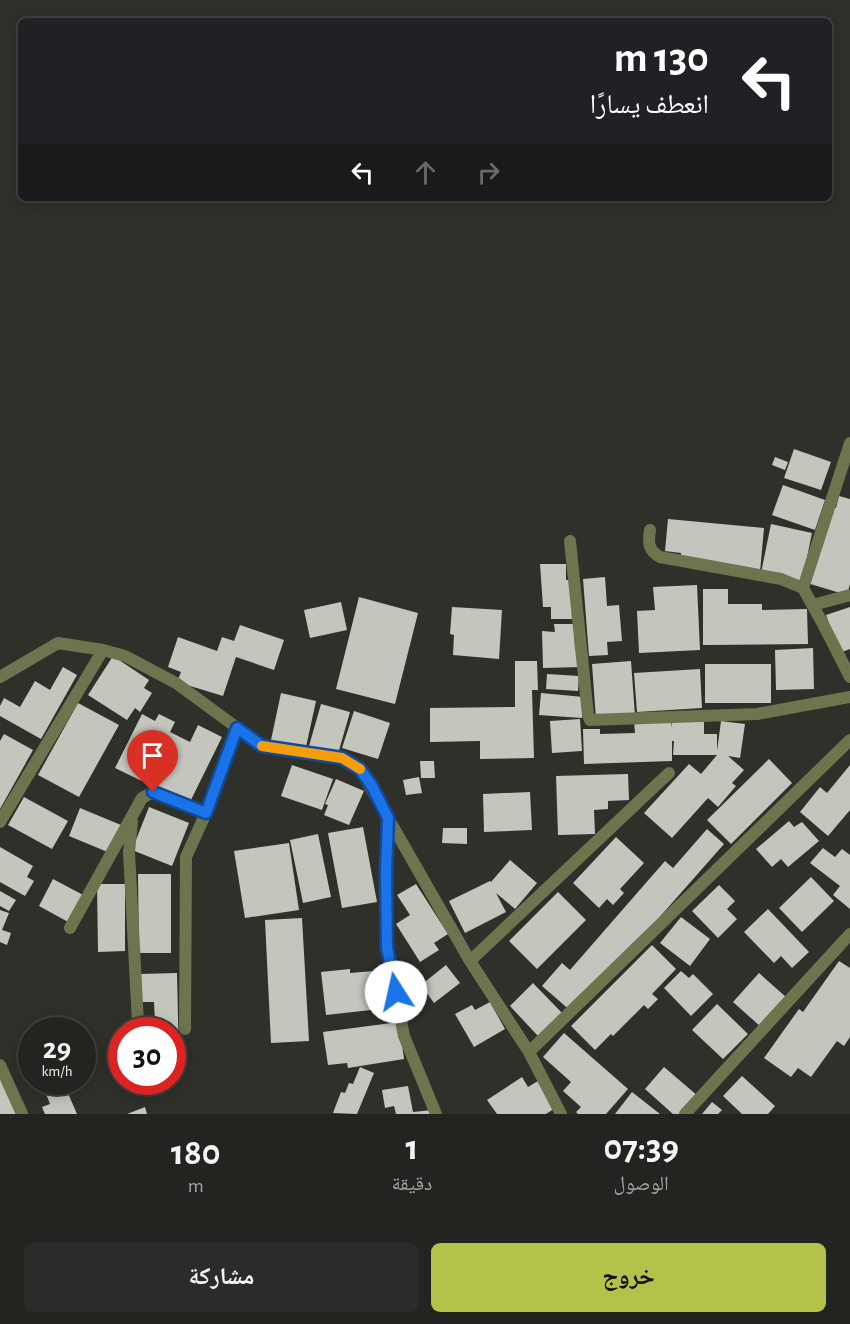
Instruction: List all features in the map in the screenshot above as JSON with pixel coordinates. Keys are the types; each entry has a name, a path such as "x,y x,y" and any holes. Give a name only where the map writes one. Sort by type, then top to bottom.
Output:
{"street":[{"path":"803,588 850,443"},
{"path":"650,530 648,542 651,552 660,557 781,579 803,588 850,678"},
{"path":"570,541 590,720 757,714 850,697"},
{"path":"813,604 850,595"},
{"path":"0,677 58,643 103,650 125,656 176,683 262,746 342,758 360,769 470,961 529,1052 561,1114"},
{"path":"0,822 103,650"},
{"path":"185,1017 186,857 206,813 237,728"},
{"path":"529,1052 850,740"},
{"path":"470,961 669,773"},
{"path":"70,928 142,798 153,792 206,813"},
{"path":"133,815 129,852 138,1017"},
{"path":"388,818 387,948 404,1036 436,1114"},
{"path":"685,1114 850,934"},
{"path":"0,1065 22,1114"}],"building":[{"path":"794,449 831,462 821,490 784,478"},
{"path":"775,457 788,462 785,470 772,465"},
{"path":"783,485 825,500 815,530 772,515"},
{"path":"839,496 850,499 850,584 847,595 807,583 830,506 836,508"},
{"path":"668,519 764,528 760,572 680,563 681,553 665,551"},
{"path":"771,524 812,533 802,582 761,573"},
{"path":"540,564 566,564 566,580 571,580 572,619 551,619 551,607 543,607"},
{"path":"605,577 607,606 619,605 622,641 607,642 608,655 589,656 583,579"},
{"path":"697,585 700,650 639,653 637,611 655,610 653,587"},
{"path":"703,589 728,589 728,604 762,604 762,610 807,609 808,644 703,645"},
{"path":"359,597 418,613 395,704 336,689"},
{"path":"341,602 347,630 310,638 304,610"},
{"path":"452,607 502,610 499,659 453,655 454,635 450,634"},
{"path":"850,607 850,649 839,653 826,615"},
{"path":"554,624 574,624 575,650 580,650 581,667 543,668 542,631 555,632"},
{"path":"240,625 284,640 274,670 236,657 223,696 177,682 181,672 168,667 178,637 217,651 222,637 234,641"},
{"path":"813,648 814,689 776,690 775,650"},
{"path":"113,656 149,680 144,688 152,693 140,712 135,708 127,720 88,695"},
{"path":"515,661 537,661 538,690 532,690 534,758 480,759 480,741 430,742 430,708 515,707"},
{"path":"631,661 635,716 596,719 592,664"},
{"path":"705,664 771,664 771,703 705,703"},
{"path":"63,667 77,675 41,739 0,716 0,706 4,698 20,707 35,681 50,690"},
{"path":"700,669 702,708 637,712 634,673"},
{"path":"547,674 579,676 578,691 546,689"},
{"path":"281,693 316,701 306,747 271,740"},
{"path":"541,693 584,697 582,718 539,715"},
{"path":"78,703 119,725 79,797 38,775"},
{"path":"321,704 350,712 338,754 309,746"},
{"path":"354,711 390,723 378,759 342,748"},
{"path":"142,714 155,721 159,714 175,722 170,732 190,742 198,725 222,737 189,804 115,768"},
{"path":"580,719 582,751 552,753 550,721"},
{"path":"671,719 671,728 672,720 704,720 704,734 717,734 717,751 721,721 745,724 740,758 728,756 744,770 732,783 736,786 718,807 708,798 672,838 644,813 689,764 701,774 717,755 673,755 674,741 672,741 672,761 584,764 583,729 600,729 600,734 635,733 634,720"},
{"path":"4,734 33,750 0,809 0,741"},
{"path":"769,759 792,783 731,844 707,820"},
{"path":"420,761 434,761 435,778 421,778"},
{"path":"292,765 333,779 322,810 281,796"},
{"path":"850,765 850,810 828,836 800,812 820,787 827,793"},
{"path":"628,774 629,800 608,801 608,809 594,810 595,834 558,835 556,776"},
{"path":"419,777 422,793 406,795 403,780"},
{"path":"336,779 364,791 349,825 324,815 328,805 325,804"},
{"path":"530,792 532,830 484,832 483,794"},
{"path":"24,797 68,821 52,849 8,825"},
{"path":"149,807 189,823 172,866 132,850"},
{"path":"80,808 121,825 110,853 69,836"},
{"path":"789,821 794,827 802,822 819,841 788,867 781,859 772,867 756,849"},
{"path":"363,827 377,902 342,908 328,833"},
{"path":"443,828 467,828 467,844 442,843"},
{"path":"707,829 724,844 572,1012 542,986 562,963 570,970 665,861 673,868"},
{"path":"318,834 331,897 303,903 290,840"},
{"path":"616,837 644,863 620,889 624,893 613,905 607,899 599,908 573,883"},
{"path":"289,843 299,910 245,918 234,851"},
{"path":"0,847 33,866 27,877 34,881 25,896 0,882"},
{"path":"823,848 835,857 842,849 850,855 850,909 833,895 840,886 810,863"},
{"path":"510,860 537,883 515,909 496,893 506,912 465,933 449,901 491,882"},
{"path":"138,874 171,874 171,953 139,953"},
{"path":"811,877 834,901 802,932 779,908"},
{"path":"53,879 85,896 70,923 39,906"},
{"path":"97,884 125,884 125,951 98,952"},
{"path":"416,884 448,934 434,943 439,950 420,962 396,924 410,915 397,895"},
{"path":"719,885 735,901 727,909 737,919 718,938 692,911"},
{"path":"0,891 16,900 9,911 0,906"},
{"path":"558,892 586,920 537,969 509,941"},
{"path":"768,909 809,952 792,968 781,956 774,963 744,932"},
{"path":"0,910 9,913 2,930 11,933 7,945 0,942"},
{"path":"681,917 710,939 690,966 660,943"},
{"path":"302,918 309,1041 271,1043 265,920"},
{"path":"652,945 676,969 652,994 658,999 648,1009 644,1005 613,1036 611,1034 595,1050 571,1026"},
{"path":"839,961 850,968 850,1037 844,1046 837,1041 811,1077 798,1068 791,1077 764,1058 799,1009 803,1012"},
{"path":"446,965 460,983 434,1003 421,985"},
{"path":"350,969 350,973 386,970 389,1008 326,1015 321,972"},
{"path":"681,971 689,978 693,974 713,994 691,1016 664,988"},
{"path":"177,973 178,1017 155,1017 154,1002 141,1002 140,974"},
{"path":"759,973 787,998 761,1027 733,1002"},
{"path":"533,983 562,1013 538,1036 510,1006"},
{"path":"490,1002 505,1029 474,1047 455,1014 472,1005 475,1010"},
{"path":"717,1004 748,1034 723,1059 692,1030"},
{"path":"399,1022 404,1059 348,1068 347,1063 328,1065 323,1032"},
{"path":"564,1033 628,1089 606,1114 578,1114 576,1112 581,1107 563,1091 571,1082 543,1057"},
{"path":"360,1067 374,1073 357,1114 333,1113 341,1092 345,1093 349,1083 353,1084"},
{"path":"664,1067 698,1096 682,1114 673,1114 645,1089"},
{"path":"0,1074 19,1114 0,1114"},
{"path":"742,1076 775,1106 768,1114 742,1114 723,1096"},
{"path":"522,1077 528,1087 538,1081 555,1108 546,1114 497,1114 487,1100"},
{"path":"408,1086 413,1112 432,1110 432,1114 396,1114 394,1106 385,1108 382,1090"},
{"path":"632,1092 660,1114 615,1114"},
{"path":"47,1095 69,1095 77,1114 45,1114 42,1107 50,1104"},
{"path":"712,1102 722,1110 718,1114 702,1114"},
{"path":"145,1107 147,1114 127,1114"}],"slow traffic":[{"path":"262,746 342,758 360,769"}],"route":[{"path":"153,792 206,813 237,728 262,746 342,758 360,769 372,786 388,818 387,948 396,992"}]}
